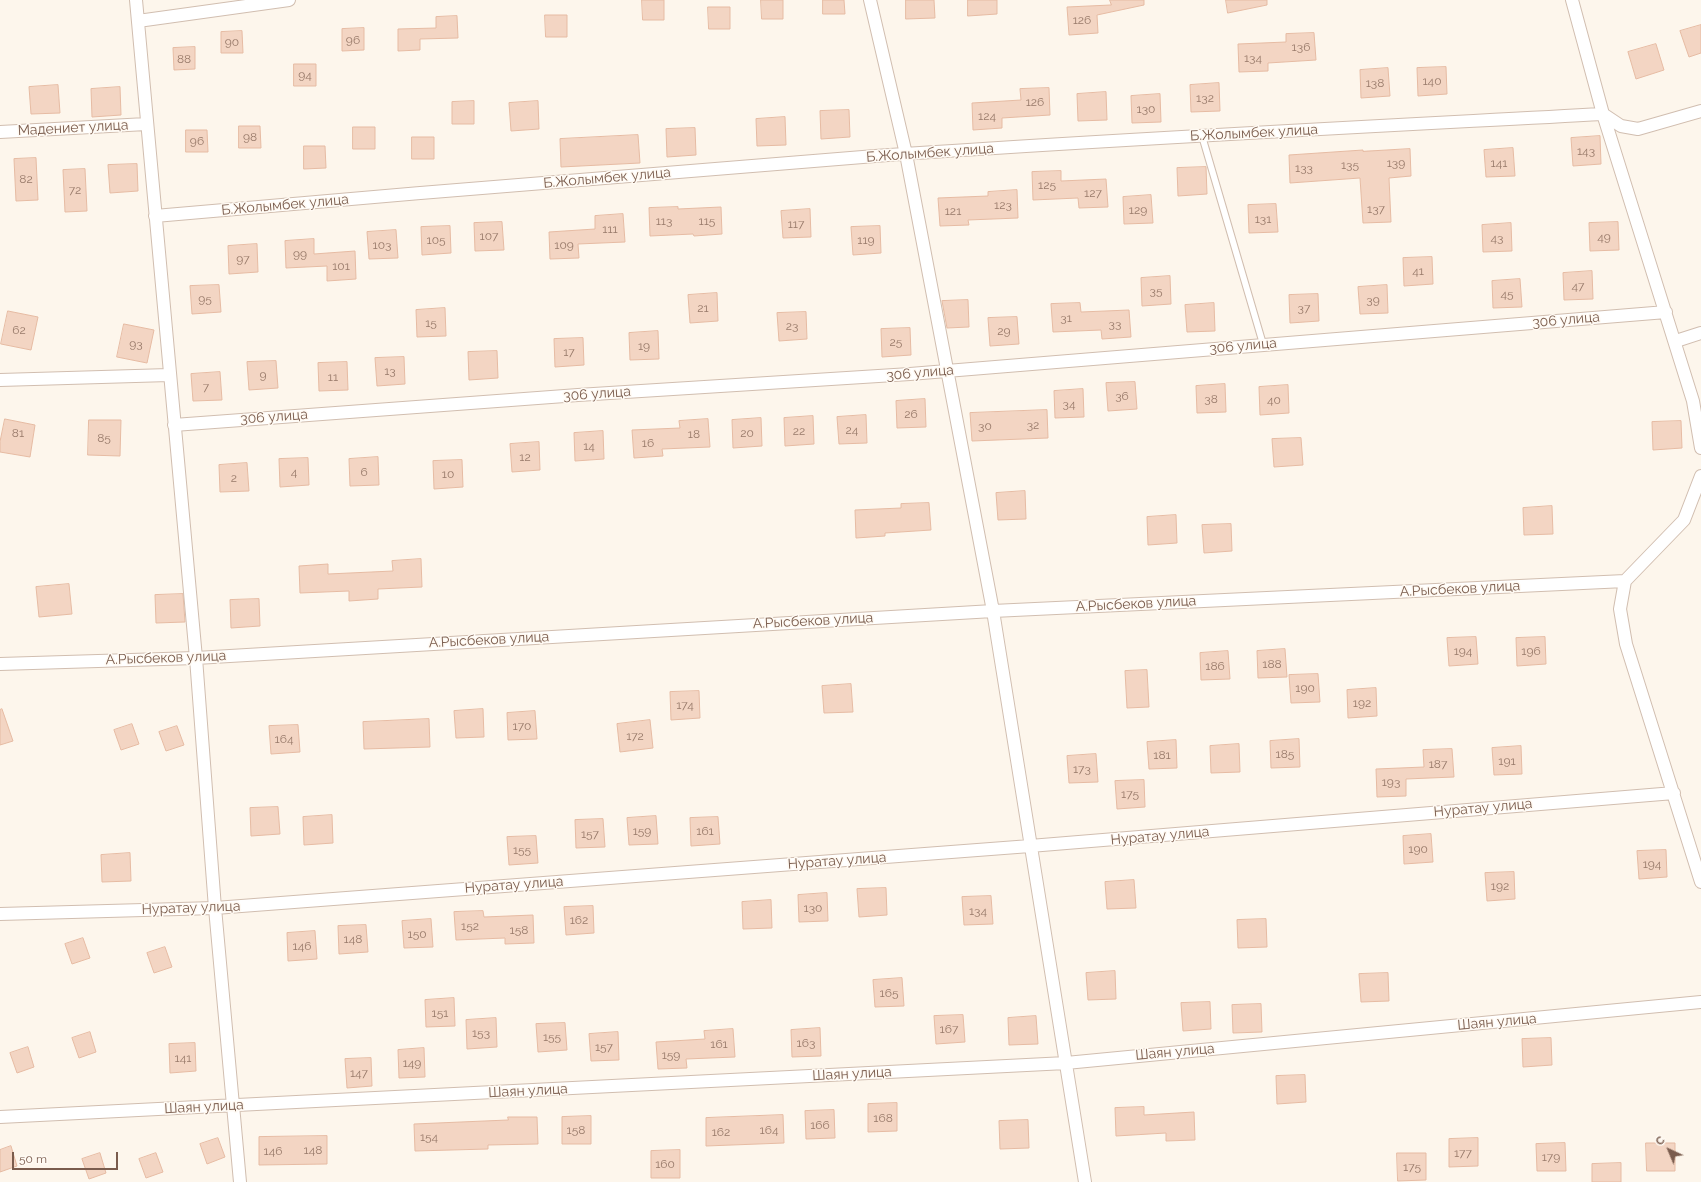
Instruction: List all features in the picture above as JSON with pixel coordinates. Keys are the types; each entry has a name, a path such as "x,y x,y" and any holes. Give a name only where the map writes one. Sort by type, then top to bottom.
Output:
{"street":[{"path":"136,0 154,216 196,658 215,908 240,1182"},
{"path":"138,21 289,0"},
{"path":"870,0 906,154 946,371 993,611 1085,1182"},
{"path":"1572,0 1604,114 1676,341 1693,401 1701,448"},
{"path":"1604,114 1621,126 1638,129 1701,111"},
{"name":"Б.Жолымбек улица","path":"154,216 525,184 906,154 1604,114"},
{"name":"Мадениет улица","path":"0,132 146,124"},
{"name":"306 улица","path":"174,425 578,395 946,371 1666,312"},
{"path":"1676,341 1701,333"},
{"path":"0,380 169,375"},
{"path":"1701,476 1684,520 1626,581 1620,609 1626,644 1674,792 1701,882"},
{"name":"А.Рысбеков улица","path":"0,664 196,658 993,611 1626,581"},
{"name":"Нуратау улица","path":"0,914 215,908 1030,846 1674,792"},
{"name":"Шаян улица","path":"0,1117 1066,1063 1701,1002"}],"lane":[{"path":"1202,136 1263,344"}],"building":[{"path":"642,0 664,0 664,20 643,20"},
{"path":"761,0 783,0 783,19 762,19"},
{"path":"823,0 844,0 845,14 823,14"},
{"path":"906,0 934,0 935,18 906,19"},
{"path":"968,0 997,0 997,14 968,16"},
{"path":"1110,0 1144,0 1144,5 1097,15 1098,33 1069,35 1067,7 1111,5"},
{"path":"1226,0 1267,0 1267,5 1228,13"},
{"path":"708,7 730,7 730,29 709,29"},
{"path":"545,15 567,15 567,37 546,37"},
{"path":"457,16 458,38 420,39 420,50 398,51 398,29 436,28 436,17"},
{"path":"1701,25 1701,53 1689,57 1680,31"},
{"path":"364,28 364,50 342,51 342,29"},
{"path":"242,31 243,53 221,53 221,32"},
{"path":"1314,33 1316,60 1268,63 1268,71 1239,72 1238,44 1286,42 1286,34"},
{"path":"1656,44 1664,70 1636,79 1628,52"},
{"path":"195,47 195,69 174,70 173,48"},
{"path":"294,64 316,64 316,86 294,86"},
{"path":"1446,67 1447,94 1418,96 1417,68"},
{"path":"1388,68 1390,96 1361,98 1360,70"},
{"path":"1219,83 1220,111 1191,112 1190,85"},
{"path":"58,85 60,113 31,114 29,87"},
{"path":"120,87 121,115 92,117 91,89"},
{"path":"1049,88 1050,115 1002,118 1002,128 973,130 972,103 1021,100 1020,89"},
{"path":"1106,92 1107,120 1078,121 1077,94"},
{"path":"1160,94 1161,122 1132,123 1131,96"},
{"path":"474,101 474,124 452,124 452,102"},
{"path":"538,101 539,129 511,131 509,103"},
{"path":"849,110 850,137 821,139 820,111"},
{"path":"785,117 786,145 757,146 756,119"},
{"path":"239,126 260,126 261,148 239,148"},
{"path":"353,127 375,127 375,149 353,149"},
{"path":"695,128 696,155 667,157 666,129"},
{"path":"186,130 207,130 208,152 186,152"},
{"path":"638,135 640,163 561,167 560,139"},
{"path":"1600,136 1601,164 1573,166 1571,138"},
{"path":"412,137 434,137 434,159 412,159"},
{"path":"304,146 325,146 326,168 304,169"},
{"path":"1513,148 1515,176 1486,177 1484,150"},
{"path":"1410,149 1411,176 1389,178 1391,222 1363,223 1360,178 1290,183 1289,155 1363,150"},
{"path":"36,158 38,200 16,201 14,159"},
{"path":"137,164 138,191 110,193 108,165"},
{"path":"1206,167 1207,194 1178,196 1177,168"},
{"path":"85,169 87,211 65,212 63,170"},
{"path":"1061,171 1061,181 1106,179 1108,207 1079,208 1078,198 1033,200 1032,172"},
{"path":"1017,190 1018,218 968,220 969,225 940,226 938,198 988,196 988,192"},
{"path":"1151,195 1153,223 1124,224 1123,197"},
{"path":"1276,204 1278,232 1249,233 1248,205"},
{"path":"678,207 678,209 721,207 722,234 694,236 693,234 650,236 649,208"},
{"path":"810,209 811,237 783,238 781,211"},
{"path":"623,214 625,242 578,244 579,258 550,259 549,232 595,229 595,216"},
{"path":"502,222 504,250 475,251 474,223"},
{"path":"1618,222 1619,250 1590,251 1589,223"},
{"path":"1511,223 1512,251 1483,252 1482,225"},
{"path":"450,226 451,253 422,255 421,227"},
{"path":"880,226 881,253 853,255 851,227"},
{"path":"396,230 398,258 369,259 367,232"},
{"path":"314,239 314,254 355,251 356,279 327,281 327,266 286,268 285,241"},
{"path":"257,244 258,272 229,274 228,246"},
{"path":"1432,257 1433,284 1404,286 1403,258"},
{"path":"1592,271 1593,299 1564,300 1563,273"},
{"path":"1170,276 1171,304 1142,306 1141,278"},
{"path":"1520,279 1522,307 1493,308 1492,281"},
{"path":"219,285 221,312 192,314 190,286"},
{"path":"1387,285 1388,313 1360,314 1358,287"},
{"path":"717,293 718,321 690,323 688,295"},
{"path":"1318,294 1319,321 1290,323 1289,295"},
{"path":"968,300 969,327 947,328 942,301"},
{"path":"1080,303 1081,312 1129,310 1131,337 1102,339 1101,330 1053,332 1051,304"},
{"path":"1214,303 1215,331 1187,332 1185,305"},
{"path":"445,308 446,336 417,337 416,310"},
{"path":"8,311 38,317 31,350 1,344"},
{"path":"806,312 807,339 779,341 777,313"},
{"path":"1017,317 1019,344 990,346 988,318"},
{"path":"124,324 154,330 147,363 117,357"},
{"path":"910,328 911,355 882,357 881,329"},
{"path":"658,331 659,359 630,360 629,333"},
{"path":"583,338 584,365 555,367 554,339"},
{"path":"497,351 498,378 469,380 468,352"},
{"path":"404,357 405,384 377,386 375,358"},
{"path":"276,361 278,388 249,390 247,362"},
{"path":"347,362 348,390 319,391 318,363"},
{"path":"220,372 222,400 193,401 191,374"},
{"path":"1135,382 1137,409 1108,411 1106,383"},
{"path":"1225,384 1226,412 1197,413 1196,386"},
{"path":"1288,385 1289,413 1260,415 1259,387"},
{"path":"1083,389 1084,417 1055,418 1054,391"},
{"path":"925,399 926,427 897,428 896,401"},
{"path":"1047,410 1048,438 972,441 970,413"},
{"path":"866,415 867,443 839,444 837,417"},
{"path":"813,416 814,444 785,446 784,418"},
{"path":"761,418 762,446 733,448 732,420"},
{"path":"5,419 35,425 30,457 0,452 0,442"},
{"path":"708,419 710,447 662,449 663,456 634,458 632,430 680,428 679,421"},
{"path":"89,420 121,420 120,456 88,455"},
{"path":"1681,421 1682,448 1653,450 1652,422"},
{"path":"603,431 604,459 575,461 574,433"},
{"path":"1301,438 1303,465 1274,467 1272,439"},
{"path":"539,442 540,470 512,472 510,444"},
{"path":"378,457 379,485 350,486 349,459"},
{"path":"308,458 309,485 280,487 279,459"},
{"path":"462,460 463,487 434,489 433,461"},
{"path":"247,463 249,491 220,492 219,465"},
{"path":"1025,491 1026,519 998,520 996,493"},
{"path":"929,503 931,530 885,533 885,536 856,538 855,510 901,508 901,504"},
{"path":"1552,506 1553,534 1524,535 1523,508"},
{"path":"1176,515 1177,543 1148,545 1147,517"},
{"path":"1231,524 1232,551 1204,553 1202,525"},
{"path":"421,559 422,587 378,589 378,599 349,601 349,591 300,593 299,566 328,564 328,574 393,571 392,561"},
{"path":"69,584 72,614 39,617 36,587"},
{"path":"183,594 185,622 156,623 155,595"},
{"path":"259,599 260,626 231,628 230,600"},
{"path":"1476,637 1478,664 1449,666 1447,638"},
{"path":"1545,637 1546,664 1517,666 1516,638"},
{"path":"1285,649 1287,677 1258,678 1257,651"},
{"path":"1228,651 1230,679 1201,680 1200,653"},
{"path":"1147,670 1149,707 1127,708 1125,671"},
{"path":"1318,674 1320,702 1291,703 1289,675"},
{"path":"851,684 853,712 824,713 822,686"},
{"path":"1376,688 1377,716 1348,718 1347,690"},
{"path":"699,691 700,718 671,720 670,692"},
{"path":"2,709 13,741 0,745 0,710"},
{"path":"483,709 484,737 456,738 454,711"},
{"path":"535,711 537,739 508,740 507,713"},
{"path":"429,719 430,747 364,749 363,722"},
{"path":"650,720 653,748 620,752 617,724"},
{"path":"132,724 139,744 121,750 114,730"},
{"path":"298,725 300,752 271,754 269,726"},
{"path":"177,726 184,745 166,751 159,732"},
{"path":"1299,739 1300,767 1271,768 1270,741"},
{"path":"1176,740 1177,768 1149,769 1147,742"},
{"path":"1239,744 1240,772 1211,773 1210,746"},
{"path":"1521,746 1522,774 1494,775 1492,748"},
{"path":"1452,749 1454,777 1406,779 1406,796 1377,797 1376,769 1424,767 1423,750"},
{"path":"1096,754 1098,782 1069,783 1067,756"},
{"path":"1144,780 1145,807 1117,809 1115,781"},
{"path":"278,807 280,834 251,836 250,808"},
{"path":"332,815 333,843 304,845 303,817"},
{"path":"656,816 658,844 629,845 627,818"},
{"path":"718,817 720,844 691,846 690,818"},
{"path":"603,819 605,847 576,848 575,820"},
{"path":"1431,834 1433,862 1404,864 1403,836"},
{"path":"536,836 538,863 509,865 507,837"},
{"path":"1666,850 1667,877 1639,879 1637,851"},
{"path":"130,853 131,881 102,882 101,855"},
{"path":"1514,872 1515,899 1487,901 1485,873"},
{"path":"1134,880 1136,908 1107,909 1105,882"},
{"path":"886,888 887,915 859,917 857,889"},
{"path":"827,893 828,921 799,922 798,895"},
{"path":"991,896 993,924 964,925 962,897"},
{"path":"771,900 772,928 743,929 742,902"},
{"path":"593,906 594,933 566,935 564,907"},
{"path":"483,911 484,917 533,915 534,943 505,944 505,938 456,940 454,912"},
{"path":"431,919 433,947 404,948 402,921"},
{"path":"1266,919 1267,947 1238,948 1237,920"},
{"path":"366,925 368,952 339,954 338,926"},
{"path":"315,931 317,959 288,961 287,933"},
{"path":"83,938 90,958 72,964 65,944"},
{"path":"165,947 172,967 154,973 147,953"},
{"path":"1115,971 1116,999 1088,1000 1086,973"},
{"path":"1388,973 1389,1001 1361,1002 1359,974"},
{"path":"902,978 904,1006 875,1007 873,980"},
{"path":"454,998 455,1026 426,1027 425,1000"},
{"path":"1210,1002 1211,1029 1183,1031 1181,1003"},
{"path":"1261,1004 1262,1032 1233,1033 1232,1005"},
{"path":"963,1015 965,1042 936,1044 934,1016"},
{"path":"1036,1016 1038,1044 1009,1045 1008,1018"},
{"path":"496,1018 497,1047 467,1049 466,1020"},
{"path":"565,1023 567,1050 538,1052 536,1024"},
{"path":"820,1028 821,1056 792,1057 791,1030"},
{"path":"733,1029 735,1057 686,1059 687,1068 658,1069 656,1042 705,1039 704,1031"},
{"path":"90,1032 96,1052 79,1058 72,1038"},
{"path":"618,1032 619,1060 591,1061 589,1034"},
{"path":"1551,1038 1552,1065 1523,1067 1522,1039"},
{"path":"195,1043 196,1071 170,1073 169,1044"},
{"path":"28,1047 34,1067 17,1073 10,1053"},
{"path":"424,1048 425,1077 399,1078 398,1050"},
{"path":"371,1058 372,1086 347,1088 345,1059"},
{"path":"1305,1075 1306,1102 1277,1104 1276,1076"},
{"path":"897,1103 897,1131 868,1132 868,1104"},
{"path":"1144,1107 1144,1115 1194,1112 1195,1140 1166,1141 1166,1133 1116,1136 1115,1108"},
{"path":"834,1110 835,1138 806,1139 805,1111"},
{"path":"783,1115 784,1143 706,1146 706,1118"},
{"path":"591,1116 591,1144 562,1144 562,1117"},
{"path":"508,1117 537,1117 538,1144 488,1145 488,1149 415,1151 414,1124 508,1120"},
{"path":"1028,1120 1029,1148 1000,1149 999,1121"},
{"path":"327,1136 327,1164 259,1165 259,1137"},
{"path":"218,1138 225,1157 207,1164 200,1144"},
{"path":"1478,1138 1478,1166 1449,1167 1449,1139"},
{"path":"1565,1143 1566,1171 1537,1171 1536,1144"},
{"path":"1646,1143 1675,1143 1675,1171 1647,1171"},
{"path":"11,1146 17,1166 0,1172 0,1150"},
{"path":"680,1150 680,1178 651,1178 651,1151"},
{"path":"100,1153 106,1173 89,1179 82,1159"},
{"path":"156,1153 163,1172 146,1178 139,1159"},
{"path":"1397,1153 1426,1153 1426,1180 1398,1181"},
{"path":"1621,1163 1621,1182 1592,1182 1592,1164"}]}
